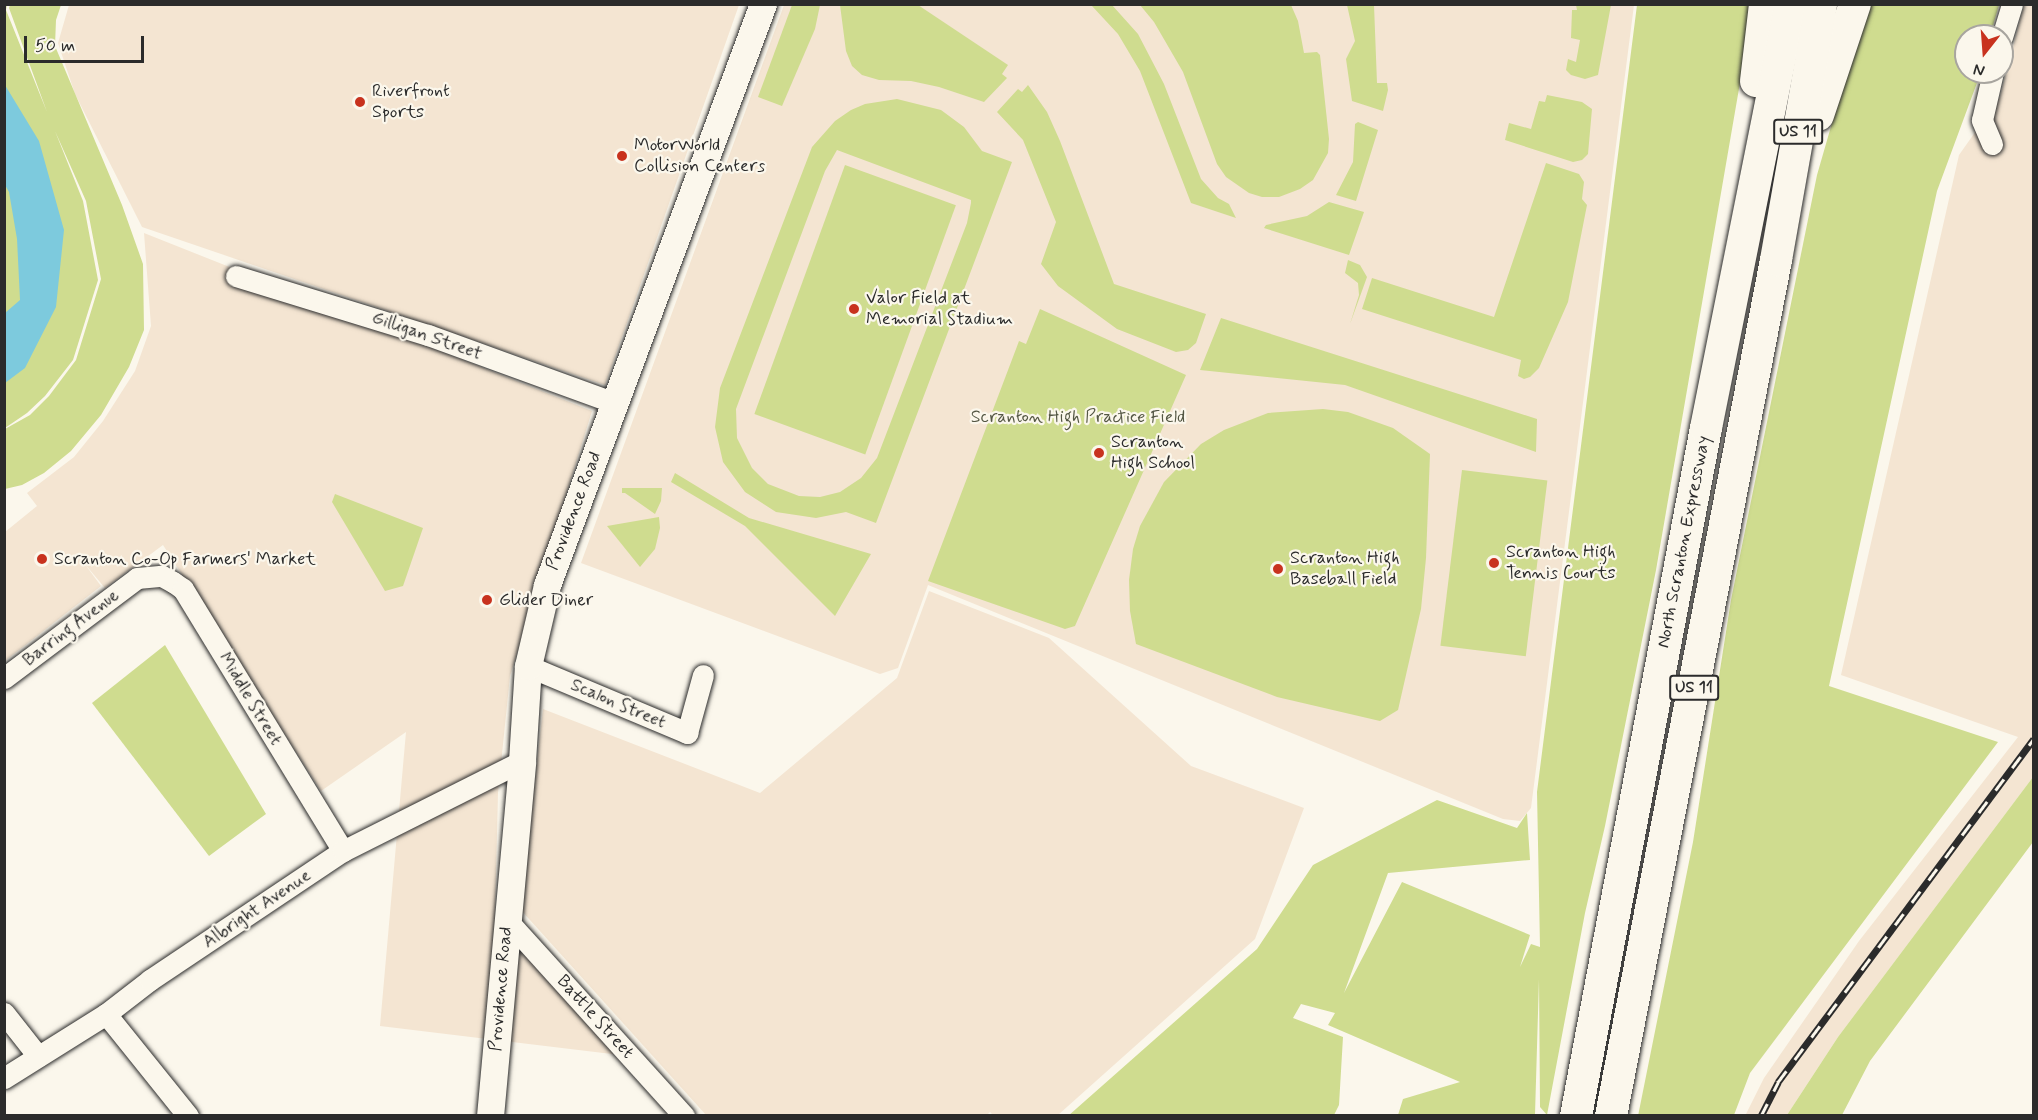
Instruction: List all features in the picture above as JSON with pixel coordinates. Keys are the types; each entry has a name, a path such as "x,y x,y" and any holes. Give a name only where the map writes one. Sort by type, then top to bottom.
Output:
{"highway":[{"path":"1706,428 1765,4"},
{"name":"North Scranton Expressway","path":"1576,1116 1706,428 1791,4"},
{"name":"North Scranton Expressway","path":"1611,1116 1776,260 1821,4"},
{"path":"1776,260 1817,119 1855,4"}],"main road":[{"name":"Providence Road","path":"490,1116 522,761 528,666 547,585 763,4"}],"street":[{"path":"2006,24 2012,4"},
{"path":"1990,84 1982,120 1992,144"},
{"name":"Gilligan Street","path":"236,276 428,335 615,403"},
{"name":"Middle Street","path":"137,578 162,576 183,589 343,851"},
{"name":"Barring Avenue","path":"4,678 137,578"},
{"name":"Scalon Street","path":"528,666 687,733 703,675"},
{"name":"Albright Avenue","path":"4,1078 106,1014 150,980 343,851 522,761"},
{"name":"Battle Street","path":"506,919 684,1116"},
{"path":"4,1012 38,1056"},
{"path":"106,1014 188,1116"}],"shaded area":[{"path":"69,5 739,5 605,385 142,227 75,94 58,43"},
{"name":"Scranton High School","path":"784,5 1634,5 1531,808 1520,821 1503,819 928,585 898,668 880,674 581,563"},
{"path":"2024,5 2033,5 2033,777 1838,1037 1787,1115 1745,1116 1764,1078 1859,941 2018,737 1841,675 1959,155 2000,97 2003,84 2014,84 2014,43"},
{"path":"144,233 592,411 510,676 498,793 495,914 620,1055 380,1026 406,732 321,791 163,545 105,588 84,563 101,586 5,661 5,532 37,506 27,493 74,457 103,421 135,371 151,326"},
{"path":"929,591 1049,638 1191,766 1304,808 1255,939 1058,1115 993,1115 990,1112 986,1116 706,1115 520,909 543,709 760,793 897,678"}],"green space":[{"path":"5,5 7,5 6,10 47,112 9,8 10,5 61,5 56,20 55,46 122,205 143,264 144,330 129,367 101,415 71,451 44,473 22,485 5,489 5,429 30,415 49,396 76,360 101,279 86,201 55,131 83,201 98,280 73,360 45,396 27,413 5,428"},
{"path":"792,5 820,5 815,29 782,106 758,97"},
{"path":"840,5 918,5 1008,65 1002,74 1007,78 984,102 939,87 911,81 879,80 862,75 852,66 846,51"},
{"path":"1112,5 1138,34 1164,84 1201,179 1218,198 1229,204 1236,218 1191,203 1140,71 1118,34 1092,6"},
{"path":"1140,5 1291,5 1298,21 1304,53 1317,52 1320,55 1329,139 1328,153 1313,180 1300,189 1279,197 1262,197 1249,193 1226,177 1217,164 1183,72 1154,22"},
{"path":"1347,5 1374,5 1377,83 1387,83 1388,90 1383,111 1352,101 1346,59 1355,41"},
{"path":"1576,5 1611,5 1598,75 1585,79 1571,75 1566,70 1568,59 1576,62 1580,40 1571,38 1572,10 1577,10"},
{"path":"1637,5 1749,5 1741,77 1656,570 1605,826 1585,913 1547,1115 1540,1107 1539,979 1535,1115 1398,1115 1403,1099 1460,1082 1328,1025 1335,1013 1301,1004 1293,1018 1343,1037 1339,1105 1334,1115 1068,1116 1257,949 1313,865 1437,800 1517,828 1527,813 1530,860 1388,873 1344,993 1402,882 1530,935 1520,967 1531,944 1540,947 1537,792"},
{"path":"1866,5 1999,5 1993,24 1954,24 1954,84 1977,84 1937,191 1829,686 1998,742 1750,1073 1734,1115 1638,1116 1693,842 1731,600 1817,175"},
{"path":"1028,85 1047,112 1060,141 1114,284 1206,314 1196,343 1188,350 1176,352 1117,329 1058,286 1041,264 1056,222 1023,140 997,112 1018,89 1022,92"},
{"path":"1547,95 1582,102 1592,109 1588,154 1582,160 1573,162 1505,140 1509,123 1531,129 1539,101 1545,102"},
{"path":"897,99 941,110 964,127 982,151 1012,162 876,523 846,512 816,518 776,512 745,492 723,462 715,427 720,388 812,147 835,121 865,104","holes":["837,150 971,200 967,223 877,458 861,478 840,492 820,497 799,496 768,484 752,468 737,438 736,409 825,171"]},
{"path":"1358,122 1378,130 1356,201 1336,195 1353,162 1355,124"},
{"path":"1546,163 1579,174 1584,182 1582,199 1587,205 1568,302 1539,368 1530,377 1524,379 1518,376 1521,360 1362,309 1372,278 1494,317"},
{"name":"Valor Field at Memorial Stadium","path":"845,165 956,205 865,454 754,414"},
{"path":"1329,202 1364,212 1349,255 1264,228 1266,225 1307,216"},
{"path":"1348,260 1360,265 1367,277 1350,324 1359,295 1358,283 1345,273"},
{"name":"Scranton High Practice Field","path":"1040,309 1186,375 1075,626 1065,629 928,581 1019,341 1026,344"},
{"path":"1221,318 1537,419 1536,452 1345,385 1200,370"},
{"name":"Scranton High Baseball Field","path":"1323,409 1348,412 1393,428 1430,454 1426,558 1421,609 1398,710 1380,721 1277,697 1136,644 1130,611 1129,580 1133,549 1140,526 1164,482 1201,444 1224,430 1268,413"},
{"name":"Scranton High Tennis Courts","path":"1462,470 1547,480 1526,656 1440,646"},
{"path":"675,473 749,518 871,554 835,616 745,526 671,482"},
{"path":"622,488 662,488 661,501 655,514 622,493"},
{"path":"335,494 423,528 403,586 385,591 332,502"},
{"path":"659,517 660,528 655,549 640,567 607,526"},
{"path":"165,645 266,814 209,856 92,703"},
{"path":"2033,777 2033,842 1870,1061 1842,1115 1787,1115 1838,1037"}],"water":[{"path":"5,85 39,141 64,230 56,307 25,368 5,383 5,313 20,300 17,239 9,192 5,185"}],"railway":[{"path":"1761,1116 1778,1082 2034,739"}],"place":[{"name":"Riverfront Sports","path":"360,102"},
{"name":"MotorWorld Collision Centers","path":"622,156"},
{"name":"Valor Field at Memorial Stadium","path":"854,309"},
{"name":"Scranton High School","path":"1099,453"},
{"name":"Scranton Co-Op Farmers' Market","path":"42,559"},
{"name":"Scranton High Tennis Courts","path":"1494,563"},
{"name":"Scranton High Baseball Field","path":"1278,569"},
{"name":"Glider Diner","path":"487,600"}]}
